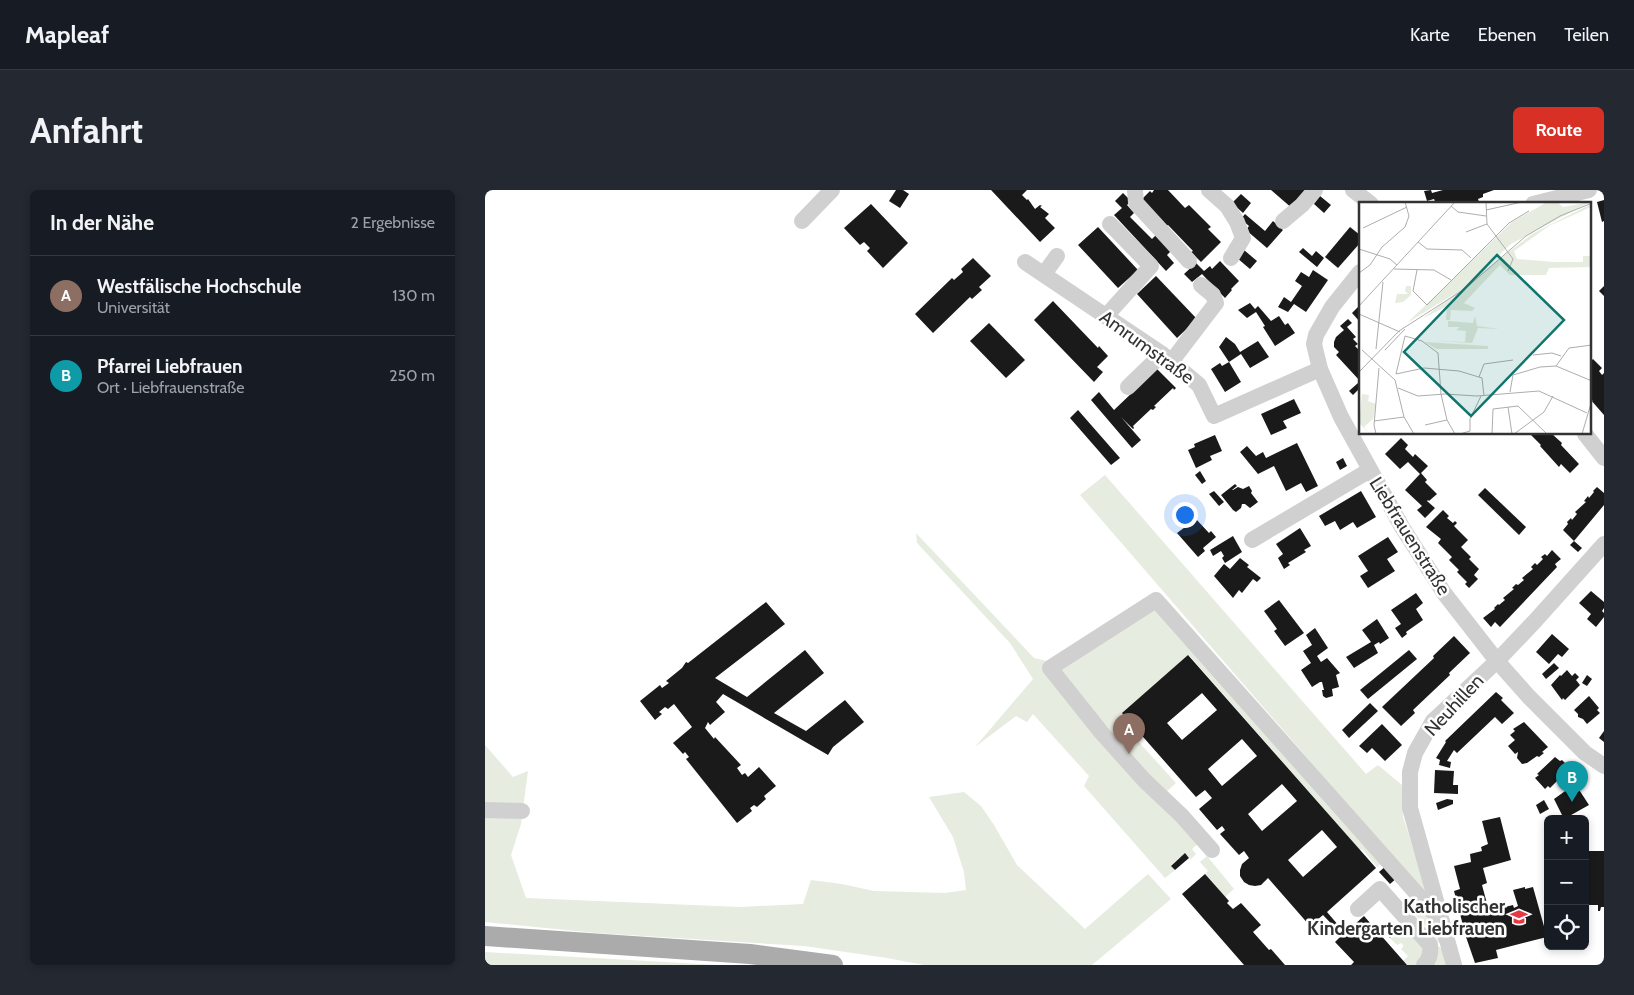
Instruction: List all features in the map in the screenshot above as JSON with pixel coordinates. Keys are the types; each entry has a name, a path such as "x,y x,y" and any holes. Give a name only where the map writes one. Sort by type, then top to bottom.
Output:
{"main road":[{"path":"485,936 751,954 833,965"}],"street":[{"path":"802,222 832,190"},
{"path":"1135,190 1136,203 1189,261"},
{"path":"1209,190 1227,206 1237,222 1243,238 1231,258"},
{"path":"1283,221 1302,205 1315,190"},
{"path":"1353,190 1368,202"},
{"path":"1541,202 1589,190"},
{"path":"1106,316 1151,266 1110,224"},
{"path":"1044,274 1057,256"},
{"name":"Amrumstraße","path":"1025,262 1167,358 1199,385 1214,416 1320,369"},
{"name":"Liebfrauenstraße","path":"1359,273 1332,307 1316,335 1314,344 1320,369 1341,416 1402,527 1444,593 1497,661 1529,697 1585,753 1604,766"},
{"path":"1128,387 1167,358 1216,303 1213,295 1201,285"},
{"path":"1586,435 1604,458"},
{"path":"1253,540 1370,470"},
{"name":"Neuhillen","path":"1455,965 1441,922 1410,808 1410,772 1415,754 1433,722 1497,661 1604,544"},
{"path":"1212,850 1182,816 1144,780 1101,732 1050,668 1156,600 1441,922"},
{"path":"485,810 522,811"},
{"path":"1358,909 1380,889 1430,945 1429,960 1424,965"}],"shaded area":[{"path":"1105,475 1366,774 1378,765 1402,785 1403,817 1430,900 1080,495"},
{"path":"916,533 1034,658 1059,664 1154,607 1384,862 1377,867 1362,849 1360,850 1189,655 1123,713 1140,734 1136,739 1176,783 1165,793 1200,842 1192,849 1196,854 1191,859 1185,853 1171,865 1175,870 1165,878 1084,786 1089,776 1033,714 1027,722 1016,716 975,747 1033,679 1010,643 917,543"},
{"path":"485,745 513,777 528,771 521,824 511,855 526,898 740,907 803,904 811,880 874,891 945,893 966,890 964,872 953,837 929,797 964,792 981,806 1017,865 1085,929 1148,874 1171,899 1092,965 924,965 804,946 596,933 485,922"},
{"path":"1207,856 1234,889 1225,897 1205,874 1208,871 1200,862"},
{"path":"1413,896 1433,917 1444,946 1433,939 1429,929 1404,904"},
{"path":"1407,924 1425,947 1417,965 1407,965 1403,961 1408,956 1401,949 1403,945 1401,943 1397,945 1390,938"},
{"path":"1435,944 1445,951 1449,965 1432,965"},
{"path":"485,952 719,965 485,965"}],"building":[{"path":"896,190 903,190 909,194 900,208 889,201"},
{"path":"991,190 1027,190 1022,195 1028,199 1035,209 1040,205 1042,206 1040,207 1049,214 1045,218 1055,228 1040,242"},
{"path":"1154,190 1168,190 1185,208 1189,205 1211,227 1208,229 1221,242 1201,262 1168,225 1166,226 1141,200 1150,191 1152,193"},
{"path":"1271,190 1310,190 1293,209"},
{"path":"1431,190 1432,193 1443,190 1494,190 1483,194 1483,197 1478,199 1479,202 1435,202 1434,199 1427,201 1424,191"},
{"path":"1123,193 1131,201 1127,205 1134,213 1130,217 1152,239 1156,235 1171,251 1167,255 1174,263 1166,271 1114,215 1122,208 1115,201"},
{"path":"1241,194 1251,203 1243,213 1232,203"},
{"path":"1320,196 1331,205 1324,213 1314,204"},
{"path":"1604,200 1604,221 1602,222 1597,202"},
{"path":"871,204 908,243 883,268 867,251 870,248 864,242 860,245 844,228"},
{"path":"1245,214 1265,231 1273,221 1283,230 1267,248 1246,230 1249,226 1241,219"},
{"path":"1098,227 1138,270 1118,288 1078,245"},
{"path":"1350,227 1359,234 1359,244 1338,268 1325,257"},
{"path":"1303,248 1312,256 1316,251 1324,258 1317,267 1299,252"},
{"path":"1244,250 1257,261 1250,269 1237,258"},
{"path":"973,258 991,276 979,287 982,290 972,299 970,297 933,333 915,314 952,278 954,280 963,272 961,269"},
{"path":"1220,261 1239,281 1225,298 1202,274 1192,282 1184,274 1196,263 1204,271 1210,266 1212,269"},
{"path":"1313,270 1328,280 1306,312 1294,304 1288,312 1278,307 1284,297 1291,302 1302,286 1295,281 1301,272 1309,277"},
{"path":"1156,276 1197,319 1177,338 1137,294"},
{"path":"1604,286 1604,296 1599,291"},
{"path":"1053,301 1108,356 1097,367 1103,372 1094,382 1034,320"},
{"path":"1250,303 1255,309 1258,306 1271,321 1279,316 1285,325 1288,323 1295,333 1275,346 1256,312 1247,318 1238,310"},
{"path":"1359,306 1359,321 1352,313"},
{"path":"1348,319 1352,323 1347,327 1356,337 1353,339 1358,344 1355,346 1359,350 1359,380 1336,355 1339,352 1334,347 1334,342 1336,337 1344,330 1340,326"},
{"path":"989,323 1025,360 1006,378 970,341"},
{"path":"1226,337 1235,344 1240,352 1258,341 1269,357 1250,368 1241,354 1229,362 1219,347"},
{"path":"1593,359 1602,368 1599,371 1602,375 1604,373 1604,415 1591,400 1591,361"},
{"path":"1229,362 1241,382 1225,392 1211,369 1220,363 1222,366"},
{"path":"1157,369 1176,388 1174,390 1173,388 1154,406 1156,407 1153,410 1151,409 1133,426 1133,429 1121,417 1141,440 1132,448 1091,400 1099,392 1114,410"},
{"path":"1359,384 1359,389 1353,395 1349,391"},
{"path":"1294,399 1301,413 1283,421 1287,428 1271,435 1261,414"},
{"path":"1078,410 1120,458 1111,465 1070,418"},
{"path":"1215,435 1222,451 1210,456 1212,460 1196,468 1188,450 1195,447 1194,444"},
{"path":"1531,435 1553,435 1579,464 1570,473 1561,464 1559,467"},
{"path":"1401,438 1408,445 1405,449 1413,457 1415,454 1428,466 1421,473 1427,480 1425,482 1437,494 1427,501 1435,508 1425,518 1417,510 1422,506 1405,490 1420,474 1408,462 1400,469 1385,454"},
{"path":"1297,443 1318,486 1306,492 1301,483 1286,491 1274,466 1258,474 1240,452 1247,446 1256,456 1263,452 1266,458"},
{"path":"1343,458 1347,466 1340,470 1336,462"},
{"path":"1200,471 1206,481 1202,484 1195,475"},
{"path":"1235,484 1237,486 1232,490 1238,487 1243,489 1249,486 1252,491 1251,493 1258,502 1250,508 1242,504 1241,508 1236,512 1233,510 1221,495"},
{"path":"1597,487 1604,493 1604,505 1574,541 1563,530 1568,524 1567,522 1571,518 1572,520 1577,514 1575,512 1586,502 1584,501 1588,496 1589,498"},
{"path":"1485,488 1526,527 1519,535 1478,495"},
{"path":"1214,491 1224,502 1219,506 1209,494"},
{"path":"1361,491 1376,517 1357,528 1353,522 1340,530 1335,521 1325,526 1319,516"},
{"path":"1443,510 1449,516 1447,518 1453,523 1455,521 1457,523 1454,526 1468,540 1461,547 1479,569 1474,575 1478,579 1469,588 1465,584 1467,582 1457,572 1459,570 1449,560 1452,557 1438,543 1441,539 1426,527"},
{"path":"1196,519 1209,533 1211,531 1216,537 1203,548 1205,551 1198,557 1177,533"},
{"path":"1300,528 1311,546 1304,550 1306,552 1288,563 1290,565 1284,569 1278,558 1283,554 1276,544"},
{"path":"1233,536 1242,552 1225,563 1221,551 1213,556 1210,550"},
{"path":"1388,537 1398,552 1387,559 1395,571 1368,588 1360,576 1368,571 1358,556"},
{"path":"1574,541 1582,548 1578,552 1570,545"},
{"path":"1552,550 1561,559 1555,564 1557,567 1500,627 1495,622 1491,627 1483,618 1505,600 1503,598 1514,589 1512,588 1524,580 1522,578 1533,569 1531,567 1535,563 1537,565 1543,559 1541,557 1545,554 1547,556"},
{"path":"1240,558 1249,565 1247,567 1261,578 1257,582 1253,579 1242,593 1239,590 1233,598 1214,576 1224,564 1230,569"},
{"path":"1591,591 1604,602 1602,611 1604,617 1596,627 1587,619 1591,614 1579,603"},
{"path":"1416,593 1423,603 1416,609 1423,620 1406,632 1407,634 1402,638 1395,628 1401,624 1391,610"},
{"path":"1279,600 1304,633 1285,646 1274,631 1277,629 1264,611"},
{"path":"766,602 785,624 715,678 747,697 805,650 824,673 774,713 806,731 845,700 864,722 833,747 828,755 723,694 716,702 725,712 710,725 708,722 705,728 741,765 737,768 742,775 745,773 748,777 759,767 776,786 764,796 766,799 757,807 754,805 750,808 752,811 737,823 686,759 689,757 685,752 683,754 673,743 692,727 674,704 668,709 665,707 659,712 662,714 655,720 640,701 660,685 662,688 669,683 666,681 682,668 686,662 688,663"},
{"path":"1377,619 1389,638 1380,644 1379,642 1374,645 1378,653 1354,668 1346,657 1371,642 1362,630"},
{"path":"1315,628 1328,648 1317,656 1321,662 1327,658 1340,673 1336,675 1339,687 1332,689 1333,696 1326,698 1323,696 1322,682 1312,687 1301,670 1311,663 1303,651 1312,645 1306,635"},
{"path":"1552,634 1569,649 1562,657 1558,654 1549,664 1536,652"},
{"path":"1454,636 1470,653 1413,710 1415,713 1401,726 1382,707 1434,658 1433,656"},
{"path":"1409,650 1417,659 1368,699 1360,690"},
{"path":"1188,655 1376,868 1327,912 1345,933 1364,916 1407,965 1351,965 1354,962 1335,942 1342,935 1323,915 1310,926 1268,878 1261,885 1255,886 1244,882 1240,876 1240,870 1242,864 1249,858 1244,851 1239,855 1220,834 1225,830 1222,826 1217,830 1199,809 1212,798 1205,790 1196,797 1122,713","holes":["1202,693 1217,710 1182,740 1167,723","1242,739 1257,756 1222,786 1208,769","1282,784 1297,801 1262,831 1248,814","1322,830 1337,847 1303,877 1288,860"]},
{"path":"1554,663 1559,668 1546,679 1542,674"},
{"path":"1567,670 1572,676 1575,673 1579,677 1576,680 1580,685 1565,700 1563,698 1562,700 1551,685"},
{"path":"1587,675 1592,679 1587,686 1582,683"},
{"path":"1496,692 1514,713 1502,724 1495,717 1457,753 1454,750 1447,761 1451,762 1450,768 1439,765 1440,760 1436,758 1445,741"},
{"path":"1589,696 1599,708 1597,710 1600,713 1587,724 1578,717 1574,710"},
{"path":"1370,703 1378,711 1349,738 1342,730"},
{"path":"1524,722 1548,747 1539,757 1537,756 1522,764 1517,758 1518,752 1515,754 1508,746 1515,740 1510,735 1515,731 1513,729"},
{"path":"1382,724 1402,745 1385,761 1372,748 1367,753 1359,746"},
{"path":"1604,731 1604,742 1599,738"},
{"path":"1555,757 1560,761 1562,760 1568,766 1566,768 1571,773 1559,783 1557,781 1550,788 1548,786 1545,789 1535,778"},
{"path":"1435,770 1454,771 1453,785 1458,785 1458,794 1434,793"},
{"path":"1576,785 1589,805 1571,815 1562,815 1554,799"},
{"path":"1447,799 1453,800 1453,804 1438,810 1436,803"},
{"path":"1544,800 1549,809 1540,814 1536,805"},
{"path":"1500,817 1511,860 1483,868 1487,883 1482,885 1489,911 1513,905 1514,908 1518,906 1513,890 1533,887 1544,926 1544,938 1496,950 1498,958 1475,963 1466,937 1469,936 1468,932 1465,933 1454,891 1460,889 1454,866 1471,862 1470,854 1482,851 1481,847 1488,844 1482,821"},
{"path":"1589,851 1604,851 1604,907 1601,907 1600,911 1598,911 1598,905 1589,905"},
{"path":"1185,853 1189,858 1175,870 1171,866"},
{"path":"1387,865 1398,877 1390,884 1379,872"},
{"path":"1205,874 1229,901 1227,903 1233,909 1241,903 1261,925 1253,932 1285,965 1244,965 1182,894"},
{"path":"1390,921 1398,929 1390,938 1382,929"}],"place":[{"name":"Westfälische Hochschule","path":"1129,754"},
{"name":"Pfarrei Liebfrauen","path":"1572,802"},
{"name":"Katholischer Kindergarten Liebfrauen","path":"1519,917"}]}
